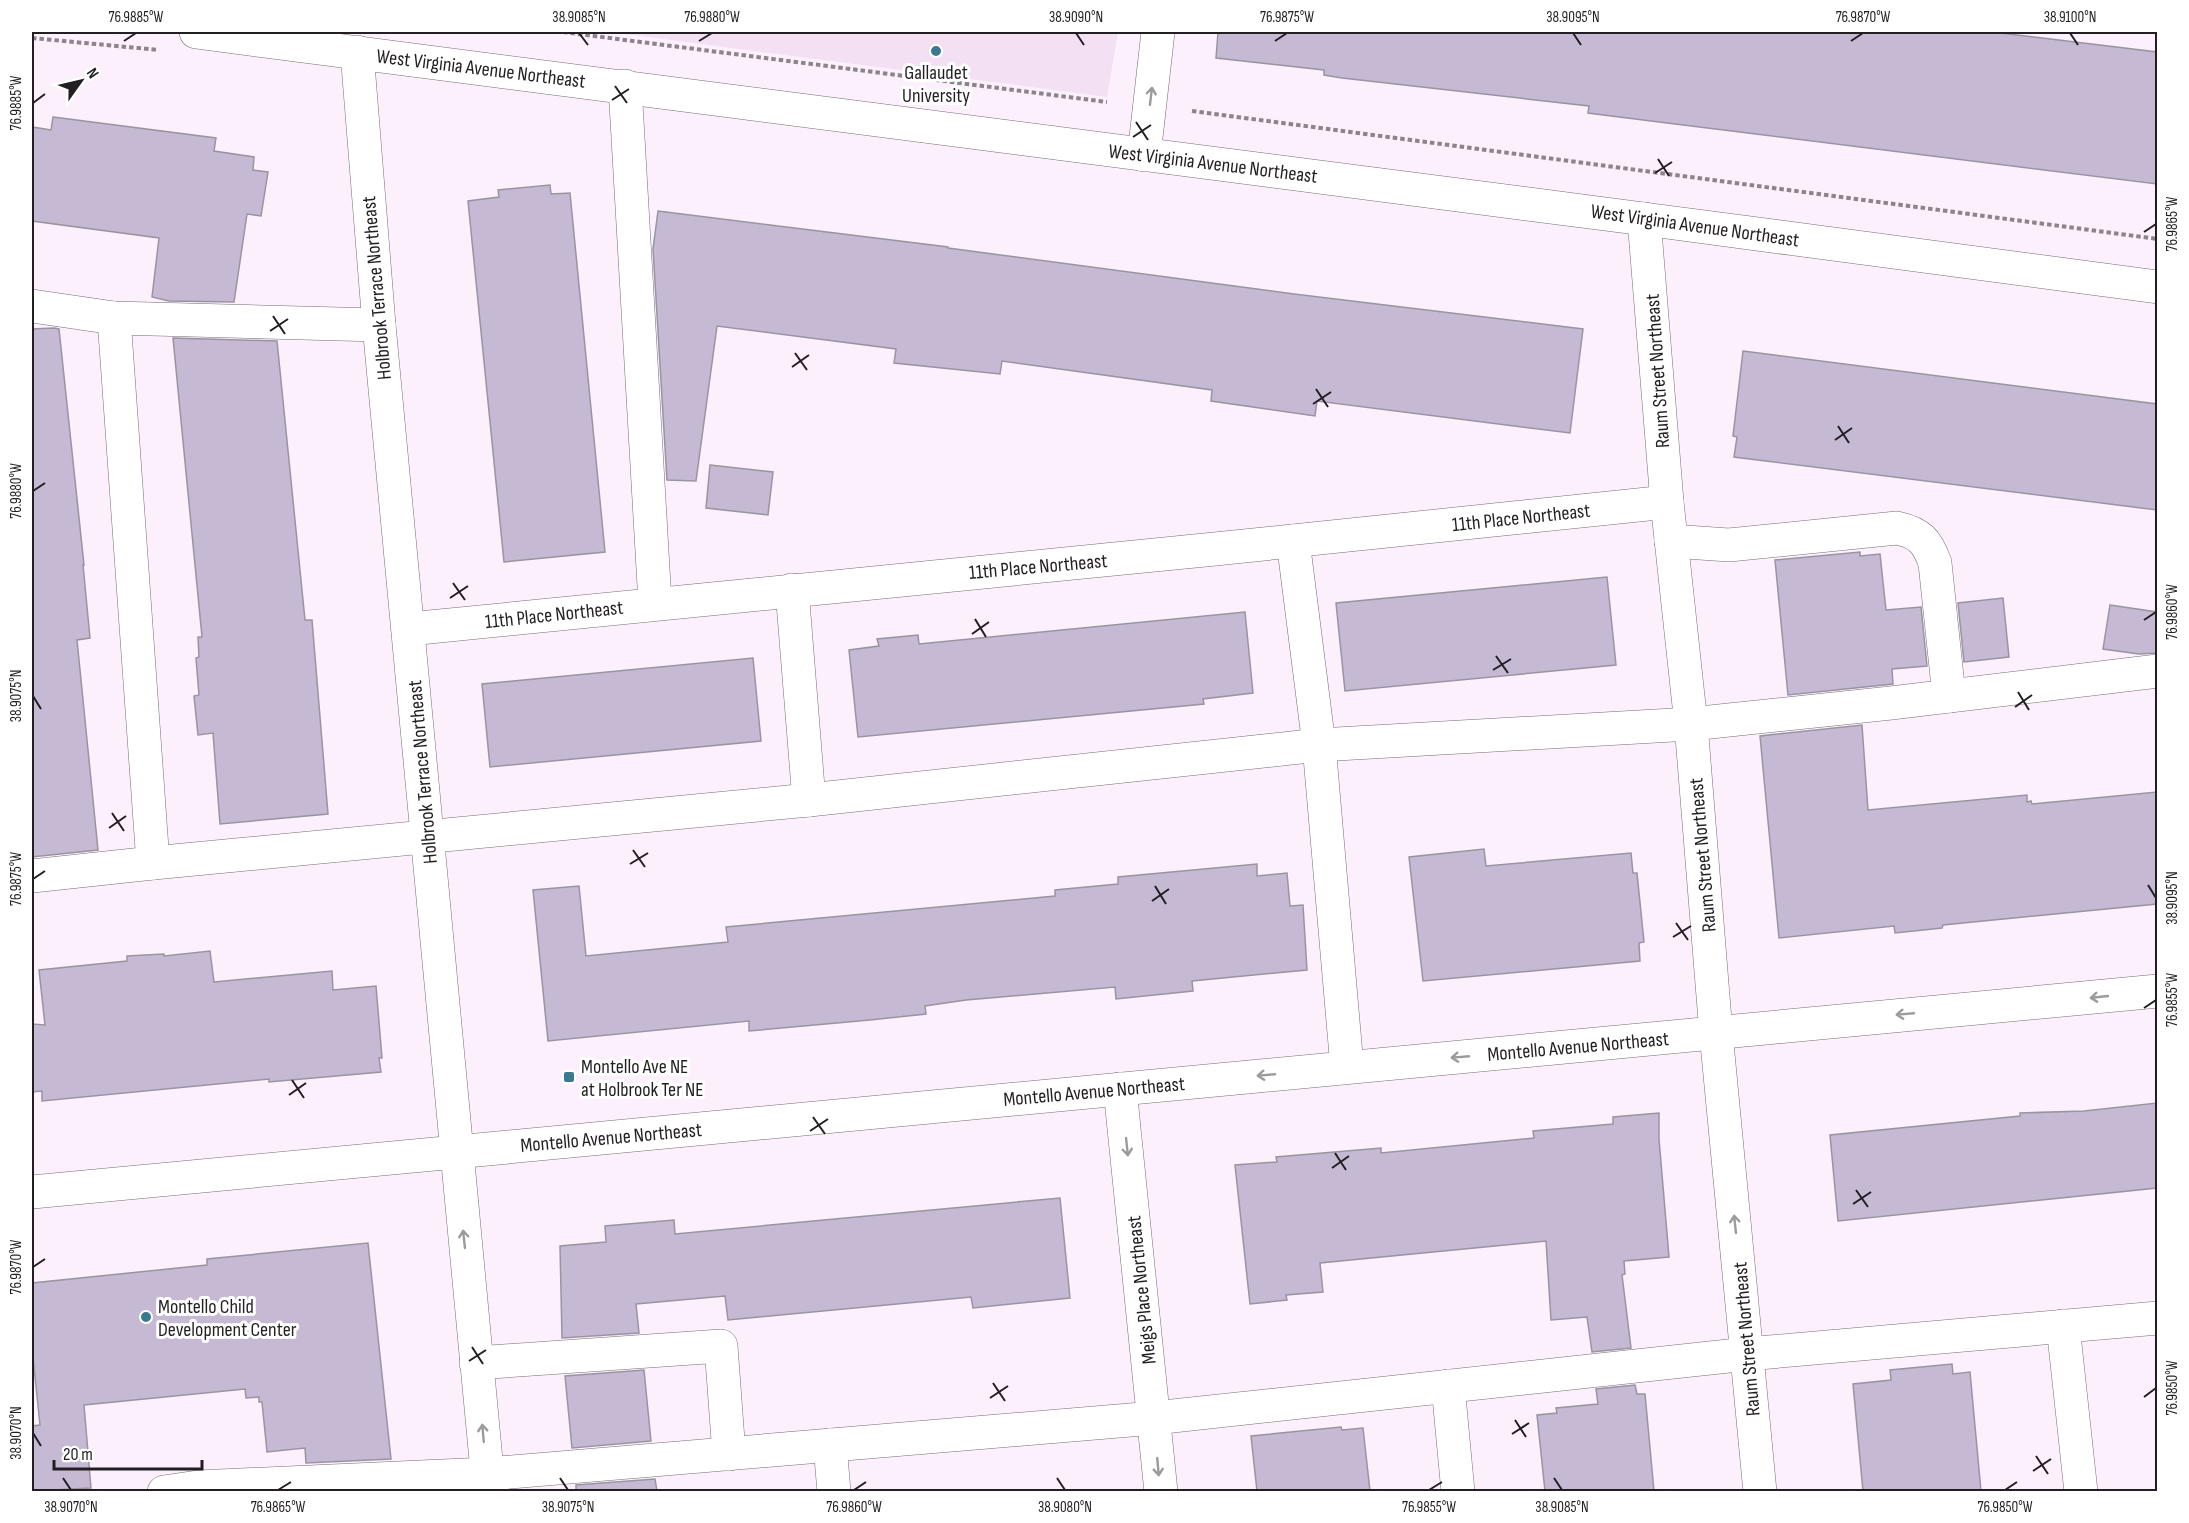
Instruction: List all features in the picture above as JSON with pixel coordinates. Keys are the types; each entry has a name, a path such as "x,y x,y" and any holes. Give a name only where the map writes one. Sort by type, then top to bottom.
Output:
{"street":[{"name":"West Virginia Avenue Northeast","path":"196,32 2157,287"},
{"path":"1144,154 1158,32"},
{"name":"Holbrook Terrace Northeast","path":"357,52 379,325 488,1483"},
{"path":"625,86 655,603"},
{"name":"Raum Street Northeast","path":"1644,219 1667,502 1691,724 1716,1034 1760,1491"},
{"path":"32,306 114,318 379,325"},
{"path":"114,318 153,863"},
{"name":"11th Place Northeast","path":"409,629 1667,502"},
{"path":"1671,541 1729,545 1898,528 1914,532 1929,547 1935,563 1949,696"},
{"path":"1293,541 1319,745 1347,1067"},
{"path":"792,590 810,800"},
{"path":"32,876 810,800 1319,745 1691,724 2157,671"},
{"name":"Montello Avenue Northeast","path":"32,1192 2157,991"},
{"name":"Meigs Place Northeast","path":"1120,1089 1161,1491"},
{"path":"164,1491 488,1483 729,1454 1154,1418 1747,1354 2157,1318"},
{"path":"2062,1326 2081,1491"},
{"path":"476,1363 721,1346 729,1454"},
{"path":"1448,1386 1458,1491"},
{"path":"830,1445 834,1491"}],"path":[{"path":"563,32 1097,101"},
{"path":"1201,112 2157,239"}],"shaded area":[{"name":"Gallaudet University","path":"610,32 1118,32 1107,97"}],"building":[{"path":"1218,32 1992,32 2157,52 2157,184 1588,113 1589,106 1342,78 1324,75 1324,70 1216,58"},
{"path":"53,117 216,138 214,151 254,157 253,170 268,172 261,216 247,214 234,302 169,301 152,297 159,238 32,221 32,127 51,130"},
{"path":"550,185 551,194 570,193 605,552 504,562 468,201 499,197 498,190"},
{"path":"658,211 948,247 1294,294 1583,329 1570,433 1317,401 1315,416 1211,401 1212,390 1002,361 1000,374 894,363 896,349 717,326 696,481 667,480 653,249"},
{"path":"32,329 59,329 84,565 90,638 77,640 98,850 32,857"},
{"path":"173,338 277,341 305,620 312,620 328,814 220,824 213,733 198,735 194,696 199,695 196,658 199,657 198,637 202,637"},
{"path":"1743,351 2157,404 2157,510 1734,457 1737,437 1733,436"},
{"path":"710,465 773,472 768,515 706,508"},
{"path":"1860,552 1860,556 1880,554 1886,610 1921,607 1927,666 1892,669 1893,684 1788,695 1775,560"},
{"path":"1607,577 1616,665 1345,691 1336,603"},
{"path":"2003,598 2009,657 1964,662 1958,603"},
{"path":"2110,605 2157,612 2157,653 2139,654 2103,649"},
{"path":"1245,612 1253,693 1203,699 1204,704 858,737 849,650 879,646 877,639 918,635 919,644"},
{"path":"753,658 761,741 490,767 482,684"},
{"path":"1862,725 1868,810 2027,795 2027,802 2031,801 2032,804 2157,792 2157,904 1943,925 1942,928 1895,933 1894,926 1779,938 1760,736"},
{"path":"1484,849 1486,866 1631,853 1633,873 1637,873 1644,942 1639,943 1640,961 1423,981 1409,857"},
{"path":"1257,864 1257,876 1287,873 1290,906 1303,905 1307,970 1192,981 1193,991 1116,999 1115,987 966,1000 925,1006 926,1014 870,1020 749,1031 749,1021 548,1041 533,890 579,886 586,956 728,942 726,927 1055,896 1055,890 1118,884 1118,877"},
{"path":"210,951 214,982 332,971 333,990 376,986 382,1058 379,1058 381,1072 269,1082 269,1079 42,1101 42,1091 32,1092 32,1024 45,1025 39,970 127,961 127,956 164,954 164,956"},
{"path":"2157,1103 2157,1188 1838,1221 1830,1135 2020,1116 2020,1113 2084,1111"},
{"path":"1659,1113 1659,1139 1669,1257 1624,1261 1625,1274 1622,1275 1631,1348 1592,1352 1587,1317 1551,1320 1546,1241 1320,1263 1323,1292 1286,1295 1287,1300 1250,1304 1235,1165 1277,1162 1276,1157 1381,1148 1381,1153 1534,1138 1533,1131 1613,1124 1613,1117"},
{"path":"1060,1198 1070,1298 973,1308 971,1297 728,1320 725,1296 636,1304 639,1333 562,1338 560,1246 606,1242 605,1226 674,1220 675,1234"},
{"path":"368,1243 391,1459 306,1463 305,1448 267,1452 262,1402 259,1402 259,1397 246,1398 245,1389 84,1405 91,1488 32,1491 32,1426 40,1425 32,1348 32,1283 207,1265 207,1259"},
{"path":"1952,1364 1953,1374 1970,1372 1981,1491 1863,1491 1853,1384 1891,1380 1890,1370"},
{"path":"644,1370 651,1441 572,1448 565,1376"},
{"path":"1635,1385 1637,1394 1645,1394 1654,1491 1545,1491 1537,1415 1557,1413 1556,1408 1598,1404 1596,1389"},
{"path":"1341,1427 1342,1430 1363,1428 1370,1491 1257,1491 1251,1436"},
{"path":"655,1479 657,1491 576,1491 576,1485"}],"place":[{"name":"Gallaudet University","path":"936,51"},
{"name":"Montello Ave NE at Holbrook Ter NE","path":"569,1077"},
{"name":"Montello Child Development Center","path":"146,1317"}]}
